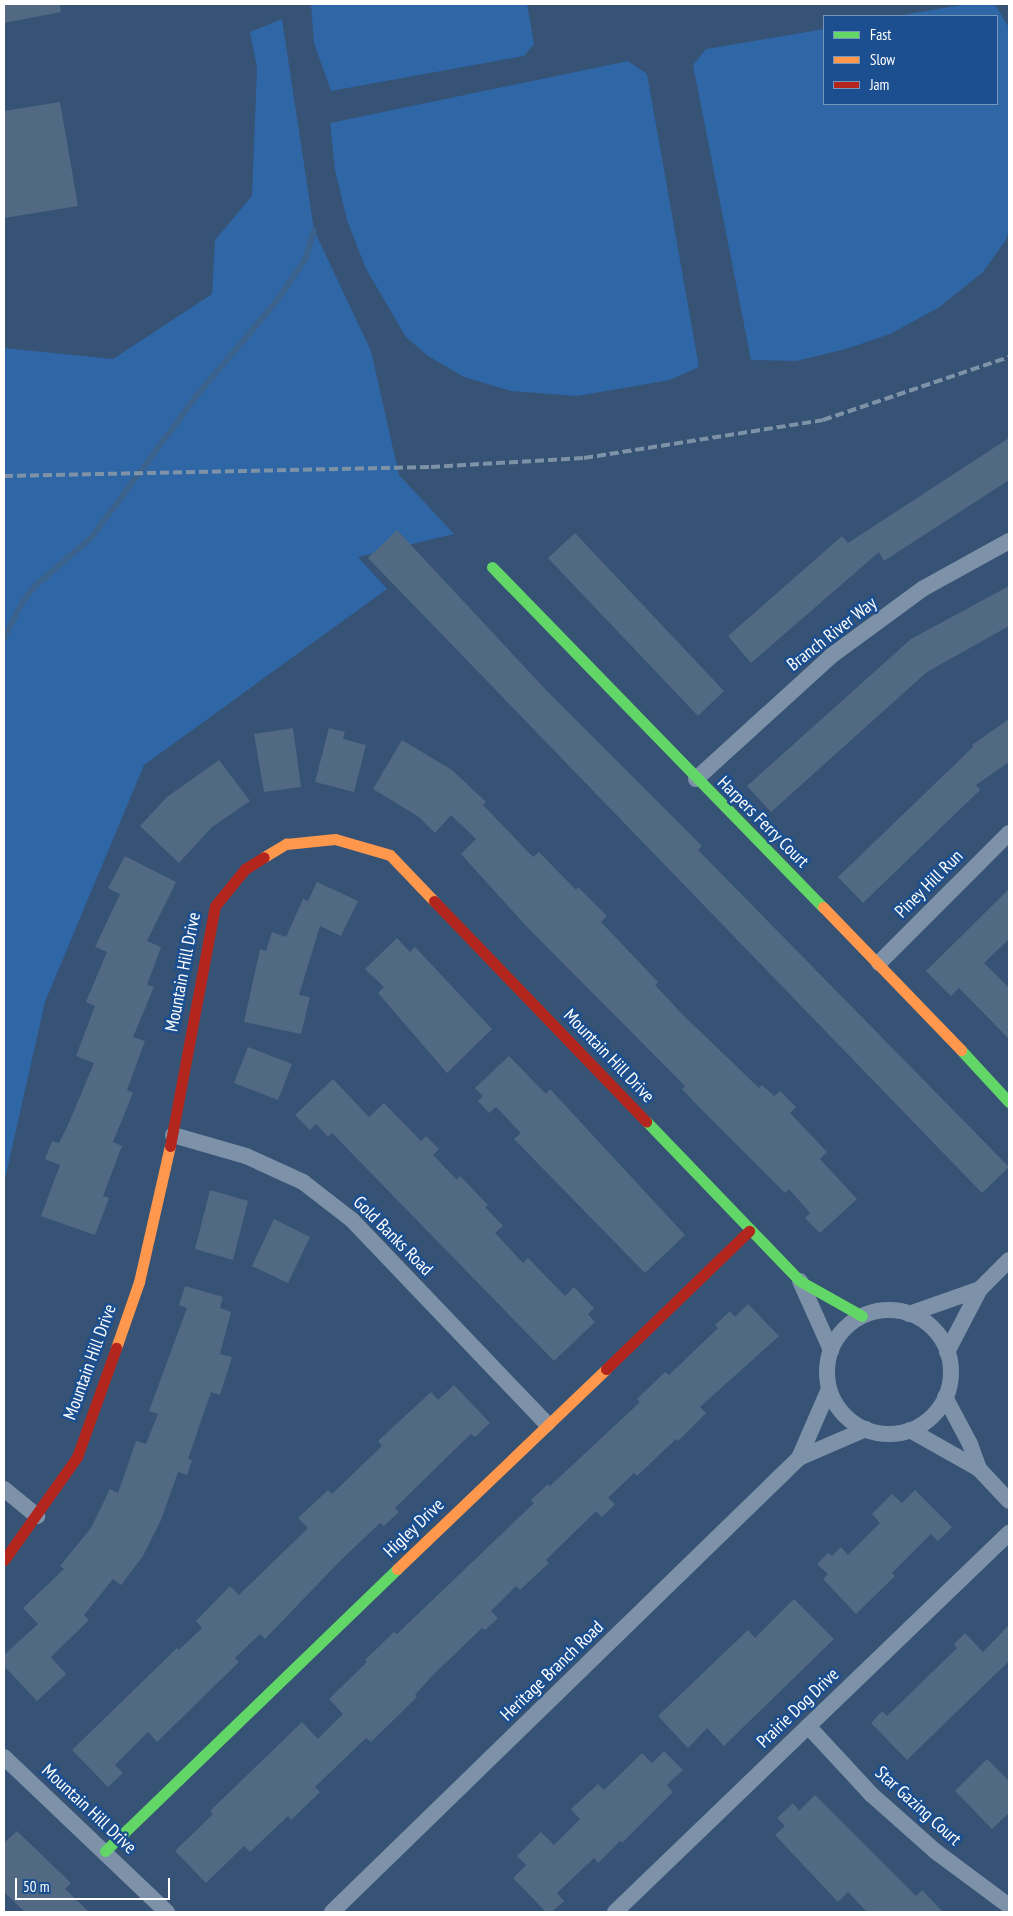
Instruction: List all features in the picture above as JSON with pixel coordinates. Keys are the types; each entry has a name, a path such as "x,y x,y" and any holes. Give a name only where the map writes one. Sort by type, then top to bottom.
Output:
{"street":[{"name":"Branch River Way","path":"696,779 831,656 924,588 1009,541"},
{"name":"Harpers Ferry Court","path":"492,567 696,779 879,963 1009,1102"},
{"name":"Piney Hill Run","path":"879,963 1009,833"},
{"name":"Mountain Hill Drive","path":"4,1560 77,1457 112,1364 139,1282 173,1135 216,906 244,869 286,844 335,839 390,855 749,1231 800,1281 862,1316"},
{"name":"Gold Banks Road","path":"173,1135 246,1156 303,1182 352,1220 547,1424"},
{"name":"Higley Drive","path":"105,1851 749,1231"},
{"path":"947,1352 980,1289 1009,1260"},
{"name":"Mountain Hill Drive","path":"800,1281 831,1350"},
{"path":"909,1314 980,1289"},
{"path":"878,1311 909,1314 926,1322 938,1336 947,1352 950,1375 945,1397 924,1422 910,1430 895,1434 866,1429 850,1420 837,1406 829,1389 827,1370 831,1350 838,1336 862,1316 878,1311"},
{"name":"Heritage Branch Road","path":"799,1458 829,1389"},
{"path":"945,1397 970,1444 979,1469"},
{"name":"Heritage Branch Road","path":"332,1912 799,1458 866,1429"},
{"path":"910,1430 979,1469 1009,1501"},
{"path":"4,1489 37,1516"},
{"name":"Prairie Dog Drive","path":"615,1912 1009,1533"},
{"name":"Star Gazing Court","path":"808,1726 872,1795 928,1844 1009,1906"},
{"name":"Mountain Hill Drive","path":"4,1757 167,1912"}],"shaded area":[{"path":"311,4 527,4 534,44 524,56 331,91 314,43"},
{"path":"967,4 995,4 1009,28 1009,229 1006,240 983,272 938,308 890,334 846,349 796,361 751,360 693,65 706,49 823,29 823,105 998,105 998,15 902,15"},
{"path":"282,19 314,230 371,351 399,475 454,534 358,557 387,589 144,765 45,1002 4,1183 4,348 113,359 212,294 215,240 252,196 257,68 250,32"},
{"path":"628,61 647,74 699,367 670,380 577,396 511,391 464,377 428,356 406,337 366,269 347,220 335,170 330,123"}],"building":[{"path":"4,4 60,4 61,12 4,23"},
{"path":"60,102 78,206 4,218 4,111"},
{"path":"1009,438 1009,480 884,561 879,552 751,663 728,636 842,536 848,543"},
{"path":"397,530 546,690 702,846 698,850 1009,1167 982,1193 368,558"},
{"path":"575,533 724,691 698,716 548,558"},
{"path":"1009,586 1009,626 927,672 771,812 747,786 911,639"},
{"path":"1009,719 1009,762 976,785 980,790 863,903 838,877 973,747 972,745"},
{"path":"293,728 301,787 264,792 254,734"},
{"path":"329,728 345,732 343,739 366,745 354,792 315,782"},
{"path":"402,740 452,770 486,802 483,805 533,857 539,852 576,890 578,887 607,916 601,922 658,982 655,985 682,1014 759,1088 762,1085 774,1096 780,1091 796,1107 790,1113 827,1152 820,1159 857,1199 820,1233 805,1218 810,1213 789,1189 785,1193 698,1106 682,1089 685,1086 527,927 461,854 476,839 451,815 435,833 419,817 373,789"},
{"path":"219,760 250,801 212,827 179,863 140,826 167,797"},
{"path":"125,856 176,882 147,941 161,947 147,985 154,987 133,1037 145,1041 127,1090 133,1093 113,1142 122,1146 103,1196 109,1198 95,1235 41,1216 60,1165 45,1159 52,1141 59,1143 94,1063 76,1056 95,1006 86,1002 107,952 95,947 120,894 108,888"},
{"path":"317,882 358,901 341,936 320,926 299,995 310,997 301,1034 244,1022 260,949 266,951 272,932 286,937 303,899 308,901"},
{"path":"1009,889 1009,939 984,963 1009,988 1009,1039 959,988 951,996 926,971"},
{"path":"397,938 410,952 415,947 492,1029 447,1073 378,993 384,987 365,969"},
{"path":"248,1047 292,1064 278,1100 234,1083"},
{"path":"509,1056 546,1094 550,1089 685,1235 645,1273 514,1139 521,1133 496,1107 489,1113 478,1101 483,1096 475,1088"},
{"path":"333,1079 369,1117 384,1103 421,1141 426,1136 439,1149 433,1155 457,1180 460,1176 488,1205 485,1207 503,1226 495,1233 523,1263 528,1258 565,1296 574,1287 594,1308 588,1314 595,1322 554,1361 332,1133 328,1137 316,1124 310,1130 295,1115"},
{"path":"210,1190 248,1201 233,1260 195,1249"},
{"path":"274,1219 310,1237 288,1283 252,1266"},
{"path":"185,1286 223,1297 220,1308 231,1312 220,1354 232,1357 220,1395 211,1392 188,1459 192,1460 187,1475 178,1472 161,1520 143,1556 121,1585 113,1579 84,1615 89,1620 51,1657 66,1674 37,1701 4,1666 4,1655 38,1624 23,1608 64,1569 60,1566 91,1528 110,1489 118,1493 136,1441 146,1444 158,1414 149,1411 187,1308 179,1305"},
{"path":"748,1304 779,1336 700,1407 706,1413 678,1441 676,1439 637,1476 634,1473 608,1498 615,1504 602,1517 596,1511 546,1560 549,1563 520,1590 516,1586 491,1611 498,1618 485,1630 482,1628 434,1674 415,1695 417,1697 371,1742 366,1738 315,1787 320,1792 291,1820 288,1816 250,1852 244,1846 206,1883 175,1851 213,1814 210,1811 302,1722 318,1739 343,1714 329,1699 367,1662 365,1660 394,1632 397,1634 534,1503 531,1500 548,1484 550,1486 640,1402 637,1399 665,1372 669,1375 718,1328 715,1325 730,1311 735,1317"},
{"path":"454,1385 490,1423 475,1437 471,1434 447,1457 395,1508 399,1512 384,1526 380,1523 340,1561 265,1639 260,1634 235,1658 239,1662 157,1742 148,1732 115,1765 123,1773 108,1787 72,1750 177,1648 179,1650 202,1628 196,1621 230,1586 239,1595 308,1528 298,1518 328,1490 332,1494 382,1446 378,1441 431,1392 438,1400"},
{"path":"915,1490 952,1527 938,1541 931,1534 892,1573 895,1576 856,1614 823,1579 828,1574 817,1564 828,1553 832,1556 841,1547 848,1555 880,1523 872,1514 892,1494 902,1503"},
{"path":"794,1599 834,1639 724,1746 707,1728 688,1748 658,1716 748,1630 755,1638"},
{"path":"1009,1625 1009,1661 907,1760 871,1723 882,1711 887,1716 957,1648 954,1644 965,1633 983,1652"},
{"path":"664,1751 683,1770 667,1785 673,1792 622,1843 620,1841 598,1863 594,1858 557,1893 564,1901 552,1912 546,1912 513,1878 526,1865 517,1856 541,1832 554,1845 580,1819 571,1809 598,1784 604,1790 642,1753 652,1763"},
{"path":"987,1759 1009,1781 1009,1813 992,1829 955,1791"},
{"path":"815,1795 916,1896 922,1890 943,1912 867,1912 848,1892 838,1902 775,1835 785,1826 777,1818 793,1803 799,1811"},
{"path":"17,1831 71,1883 65,1889 89,1912 25,1912 4,1892 4,1843"}],"waterway":[{"path":"4,638 23,601 35,586 91,538 198,394 275,303 305,260 314,230"}],"railway":[{"path":"4,476 431,467 584,458 823,420 1009,357"}],"traffic: fast":[{"path":"492,567 823,907"},
{"path":"961,1050 1009,1102"},
{"path":"646,1121 800,1281 862,1316"},
{"path":"105,1851 397,1569"}],"traffic: slow":[{"path":"264,857 286,844 335,839 390,855 434,901"},
{"path":"823,907 961,1050"},
{"path":"116,1348 139,1282 170,1146"},
{"path":"397,1569 606,1369"}],"traffic: jam":[{"path":"170,1146 215,906 245,869 264,857"},
{"path":"434,901 646,1121"},
{"path":"606,1369 749,1231"},
{"path":"4,1560 77,1457 116,1348"}]}
